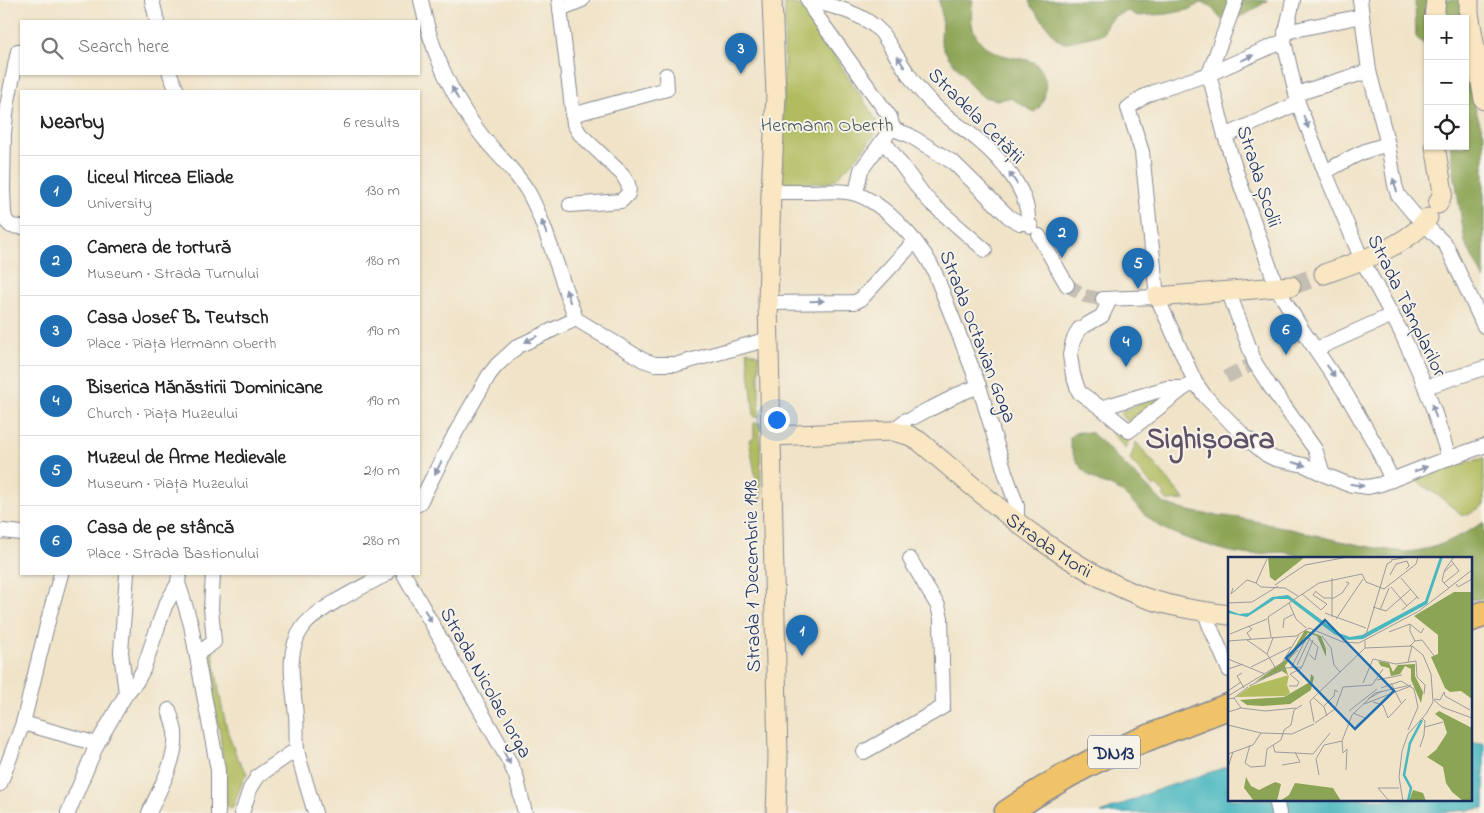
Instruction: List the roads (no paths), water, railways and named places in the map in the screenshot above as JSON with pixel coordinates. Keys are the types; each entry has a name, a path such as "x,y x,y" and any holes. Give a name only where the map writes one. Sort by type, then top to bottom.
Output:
{"highway":[{"path":"1472,618 1484,614"},
{"name":"DN13","path":"1007,813 1064,777 1101,758 1131,744 1228,706"}],"street":[{"path":"152,0 157,20"},
{"path":"422,0 424,15 440,62 451,87 480,133 519,178 533,200 576,319 644,360 655,364 678,364 769,339"},
{"path":"570,205 621,200 628,194 630,189 622,174 580,134 574,124 559,4 582,0"},
{"name":"Strada 1 Decembrie 1918","path":"772,0 779,192 768,303 778,756 776,813"},
{"path":"809,0 814,12 890,117 893,129"},
{"name":"Stradela Cetății","path":"809,0 841,8 876,26 912,79 929,100 989,150 1016,181 1026,204 1033,228"},
{"path":"1209,74 1236,0"},
{"path":"1285,37 1293,0"},
{"path":"1360,0 1369,71 1388,145 1393,179 1398,194 1413,213 1430,215"},
{"path":"1434,15 1436,0"},
{"path":"1469,0 1469,13 1484,100"},
{"path":"1362,16 1285,37 1209,74 1154,92 1128,108 1142,152 1157,297 1190,385 1205,396 1244,436 1267,455 1275,459 1304,465 1323,474 1359,486 1372,486 1484,446"},
{"name":"Strada Tâmplarilor","path":"1285,37 1297,98 1325,172 1362,260 1401,332 1426,387 1449,458"},
{"path":"18,51 4,132 3,189 6,221 11,226 20,227"},
{"path":"1225,136 1297,98 1369,71"},
{"name":"Strada Școlii","path":"1209,74 1225,136 1303,331 1356,409 1379,450 1392,480"},
{"path":"170,75 177,90"},
{"path":"572,115 667,89 666,75"},
{"path":"779,192 829,191 856,194 861,170 888,132 893,129"},
{"path":"893,129 909,135 954,163 1008,217 1033,228 1068,285"},
{"path":"883,140 931,203 985,250"},
{"path":"1325,172 1368,149 1388,145"},
{"path":"1324,274 1362,260 1397,243 1430,215 1442,192 1436,150"},
{"name":"Strada Octavian Goga","path":"856,194 881,209 903,228 931,264 979,386 1017,506 1017,523"},
{"path":"1430,215 1450,250 1484,326"},
{"path":"768,303 856,302 861,299 915,241"},
{"path":"1190,385 1129,431 1079,392 1070,354 1073,341 1079,329 1102,316 1105,299 1284,287"},
{"path":"1228,290 1255,363 1315,450 1323,474"},
{"path":"1316,349 1392,315"},
{"path":"420,502 456,432 489,375 497,365 518,346 576,319"},
{"path":"1426,387 1484,368"},
{"path":"1101,408 1167,388 1190,385"},
{"path":"772,436 904,423 931,408 979,386"},
{"name":"Strada Morii","path":"904,423 908,434 919,441 1017,523 1078,565 1113,584 1144,597 1205,612 1228,615"},
{"path":"0,532 20,533"},
{"path":"864,752 943,707 941,618 938,606 910,559"},
{"path":"0,784 23,723 61,575"},
{"path":"126,694 121,652 127,575"},
{"path":"197,654 214,642 211,608 213,575"},
{"path":"315,813 297,749 292,651 296,638 310,619 385,575"},
{"name":"Strada Nicolae Iorga","path":"405,575 509,761 516,776 525,813"},
{"path":"68,813 97,744 126,694 143,670 165,606 178,578"},
{"path":"178,578 197,654 218,770 218,813"},
{"path":"1205,612 1228,668"},
{"path":"149,813 172,760 175,732 169,710"},
{"path":"23,723 97,744"},
{"path":"242,813 250,789 258,776 297,749"},
{"path":"1276,800 1278,813"}],"water":[{"path":"1472,743 1484,743 1484,808 1433,813 1101,813 1154,791 1228,766 1228,800 1472,800"}],"tunnel":[{"path":"1291,286 1324,274"},
{"path":"1067,285 1085,296 1100,299"},
{"path":"1226,377 1255,363"}],"place":[{"name":"Casa Josef B. Teutsch","path":"741,74"},
{"name":"Camera de tortură","path":"1062,258"},
{"name":"Muzeul de Arme Medievale","path":"1138,289"},
{"name":"Casa de pe stâncă","path":"1286,355"},
{"name":"Biserica Mănăstirii Dominicane","path":"1126,367"},
{"name":"Liceul Mircea Eliade","path":"802,656"}],"district":[{"name":"Sighișoara","path":"1210,438"}],"park label":[{"name":"Hermann Oberth","path":"827,124"}]}
